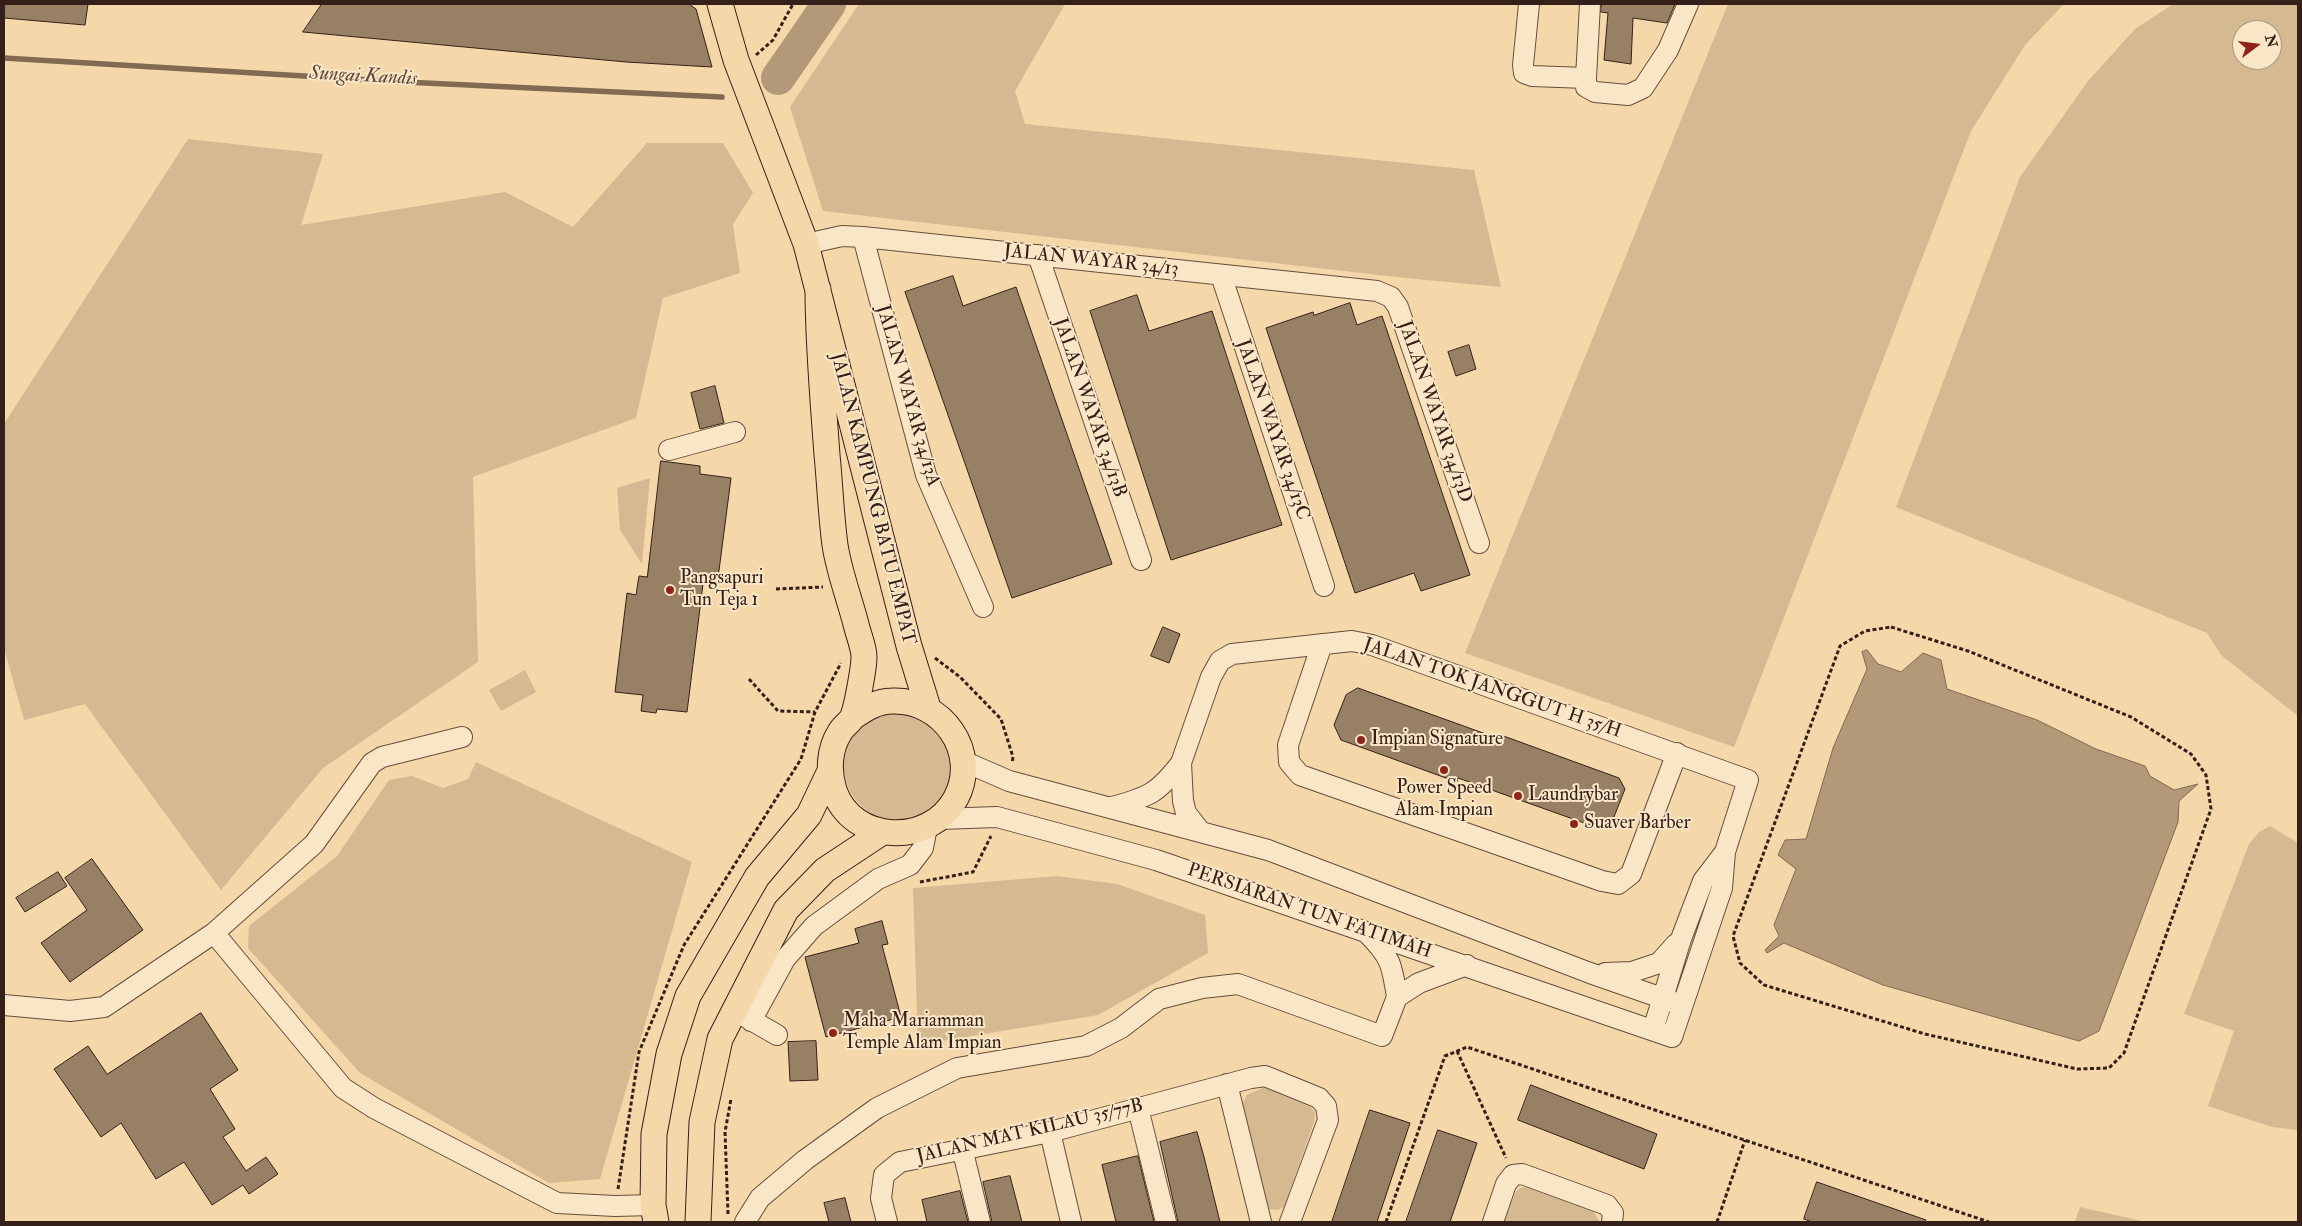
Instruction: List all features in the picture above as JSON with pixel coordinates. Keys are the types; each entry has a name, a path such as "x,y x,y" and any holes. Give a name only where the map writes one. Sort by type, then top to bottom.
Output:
{"main road":[{"name":"JALAN KAMPUNG BATU EMPAT","path":"720,4 736,60 806,244 909,646 928,708"},
{"name":"JALAN KAMPUNG BATU EMPAT","path":"818,289 818,344 835,546 864,656 853,716"},
{"path":"890,701 910,702 928,708 944,720 955,736 963,761 963,774 956,797 933,823 904,834 881,832 859,823 844,809 834,791 830,771 832,751 840,732 853,716 870,706 890,701"},
{"path":"655,1213 654,1134 669,1054 688,996 757,877 809,815 830,771"},
{"path":"698,1222 702,1122 720,1039 743,1016 786,910 825,870 881,832"}],"street":[{"path":"1530,4 1523,65 1524,73 1532,76 1586,78"},
{"path":"1590,4 1586,87 1595,92 1628,95 1643,88 1668,50 1688,4"},
{"name":"JALAN WAYAR 34/13","path":"806,244 842,236 1377,291"},
{"name":"JALAN WAYAR 34/13A","path":"863,238 926,475 983,608"},
{"name":"JALAN WAYAR 34/13B","path":"1038,256 1141,560"},
{"name":"JALAN WAYAR 34/13C","path":"1221,274 1324,586"},
{"name":"JALAN WAYAR 34/13D","path":"1377,291 1391,296 1398,307 1479,544"},
{"path":"669,450 735,432"},
{"name":"JALAN TOK JANGGUT H 35/H","path":"1181,763 1210,677 1220,661 1232,654 1322,644 1352,642 1372,645 1748,780 1725,852"},
{"path":"1322,644 1288,745 1289,762 1300,775 1602,880 1618,884 1631,874 1677,753"},
{"path":"4,1004 70,1011 104,1007 214,933 314,844 372,763 382,757 462,737"},
{"name":"PERSIARAN TUN FATIMAH","path":"933,823 997,817 1156,860 1672,1036 1682,1005 1590,973 1268,850 1009,781 963,761"},
{"path":"1112,807 1144,798 1154,792 1165,784 1181,763"},
{"path":"1181,763 1183,801 1186,813 1200,831"},
{"path":"777,1035 743,1016 785,959 814,926 878,879 910,865 923,848 933,823"},
{"path":"1653,1030 1681,939 1703,881 1725,852"},
{"path":"1682,1005 1722,888 1725,852"},
{"path":"744,1222 760,1198 805,1160 877,1108 957,1068 1086,1046 1121,1028 1159,999 1202,988 1238,984 1382,1036 1398,997 1393,971 1384,950 1362,929"},
{"path":"214,933 343,1088 374,1108 557,1203 615,1206 655,1213"},
{"path":"1590,973 1632,972 1659,963 1681,939"},
{"path":"1398,997 1426,980 1467,965"},
{"name":"JALAN MAT KILAU 35/77B","path":"887,1222 881,1198 884,1175 900,1162 962,1148 1050,1132 1227,1084 1265,1076 1319,1098 1326,1106 1328,1120 1290,1222"},
{"path":"1227,1084 1260,1222"},
{"path":"1138,1108 1166,1222"},
{"path":"1050,1132 1071,1222"},
{"path":"962,1148 980,1222"},
{"path":"1493,1222 1506,1184 1514,1175 1522,1174 1608,1205 1613,1213 1612,1222"}],"path":[{"path":"736,60 759,54 773,40 794,4"},
{"path":"776,589 846,586"},
{"path":"1891,626 1968,651 2131,717 2191,754 2206,774 2211,809 2124,1053 2109,1068 2077,1069 1925,1034 1764,985 1740,963 1733,936 1840,646 1865,631 1891,626"},
{"path":"928,650 960,677 1001,719 1013,757"},
{"path":"749,679 778,711 815,712"},
{"path":"915,883 973,872 993,832"},
{"path":"1386,1222 1444,1056 1467,1047 1989,1222"},
{"path":"1457,1051 1514,1175"},
{"path":"728,1222 725,1132 732,1094"},
{"path":"1716,1222 1745,1140"}],"shaded area":[{"path":"859,4 1065,4 1015,91 1025,124 1474,170 1501,287 1405,278 823,211 790,107"},
{"path":"1728,4 2064,4 2025,45 1971,131 1734,747 1465,653"},
{"path":"2173,4 2298,4 2298,716 2221,655 2207,633 1896,507 2020,177 2088,81 2135,29"},
{"path":"188,139 323,154 301,225 505,192 573,227 647,143 723,143 753,193 733,224 740,273 663,298 636,418 473,477 478,662 323,768 221,890 85,704 24,720 4,648 4,424"},
{"path":"650,478 642,564 620,530 617,488"},
{"path":"1867,650 1878,664 1901,672 1923,653 1941,660 1947,689 2037,720 2096,749 2145,766 2150,776 2174,790 2198,784 2179,801 2178,822 2099,1031 2079,1041 1883,985 1784,943 1767,953 1765,950 1779,936 1774,925 1796,869 1778,855 1785,840 1806,839 1833,748 1867,669 1862,652"},
{"path":"525,670 536,692 501,711 489,690"},
{"path":"898,712 908,713 928,721 936,728 943,736 951,756 951,776 943,796 936,804 928,811 908,819 898,820 888,819 868,811 860,804 853,796 845,776 844,766 845,756 853,736 860,728 868,721 888,713"},
{"path":"476,762 692,862 600,1179 549,1183 360,1073 248,948 249,926 337,856 389,780 412,776 443,788 468,779"},
{"path":"2270,826 2298,843 2298,1130 2272,1127 2208,1106 2234,1031 2184,1014 2249,844 2259,832"},
{"path":"1057,876 1117,884 1205,915 1208,953 1098,1015 918,1045 913,888"},
{"path":"1264,1087 1310,1107 1315,1112 1314,1122 1284,1207 1277,1210 1268,1209 1242,1105 1247,1095"},
{"path":"1529,1187 1593,1211 1600,1222 1504,1222 1515,1193 1520,1188"},
{"path":"2080,1207 2146,1222 2075,1222"}],"building":[{"path":"4,4 88,4 85,25 4,18"},
{"path":"322,4 689,4 696,9 712,67 626,62 303,32"},
{"path":"1602,4 1675,4 1667,23 1633,18 1631,64 1604,60 1608,13 1601,12"},
{"path":"953,276 963,306 1016,287 1112,564 1012,598 905,292"},
{"path":"1137,295 1149,331 1212,311 1282,525 1171,560 1090,311"},
{"path":"1350,303 1357,325 1382,316 1470,575 1421,591 1414,573 1355,593 1266,328 1313,312 1314,315"},
{"path":"1469,345 1476,369 1456,376 1448,352"},
{"path":"715,386 724,423 700,429 691,393"},
{"name":"Pangsapuri Tun Teja 1","path":"661,461 700,466 700,474 731,478 717,586 703,584 687,712 657,709 656,713 641,711 643,695 615,692 627,593 636,595 639,576 647,577"},
{"path":"1163,627 1180,634 1169,663 1151,656"},
{"path":"1358,688 1497,738 1498,734 1619,778 1625,789 1610,827 1601,829 1458,778 1457,782 1341,740 1334,725 1346,695"},
{"path":"92,859 143,930 70,982 41,943 87,910 65,878"},
{"path":"58,872 67,886 25,912 16,898"},
{"path":"882,921 888,944 882,945 901,1017 826,1037 805,957 859,943 855,929"},
{"path":"201,1013 238,1070 210,1089 235,1129 223,1137 246,1171 266,1157 278,1174 249,1194 243,1185 212,1205 184,1162 156,1179 121,1123 101,1137 54,1069 88,1046 107,1074"},
{"path":"816,1041 818,1080 790,1081 788,1042"},
{"path":"1531,1085 1657,1134 1644,1169 1518,1120"},
{"path":"1370,1110 1410,1123 1377,1222 1332,1222"},
{"path":"1438,1130 1477,1143 1450,1222 1406,1222"},
{"path":"1197,1132 1220,1222 1178,1222 1160,1142"},
{"path":"1138,1156 1154,1222 1116,1222 1102,1165"},
{"path":"1010,1176 1022,1222 992,1222 983,1182"},
{"path":"1817,1182 1926,1220 1925,1222 1812,1222 1804,1219"},
{"path":"960,1191 968,1222 927,1222 922,1200"},
{"path":"845,1198 851,1222 829,1222 824,1203"}],"waterway":[{"name":"Sungai Kandis","path":"778,78 829,4"},
{"name":"Sungai Kandis","path":"4,58 404,82 722,97"}],"place":[{"name":"Pangsapuri Tun Teja 1","path":"670,590"},
{"name":"Impian Signature","path":"1361,740"},
{"name":"Power Speed Alam Impian","path":"1444,770"},
{"name":"Laundrybar","path":"1518,796"},
{"name":"Suaver Barber","path":"1574,824"},
{"name":"Maha Mariamman Temple Alam Impian","path":"833,1033"}]}
